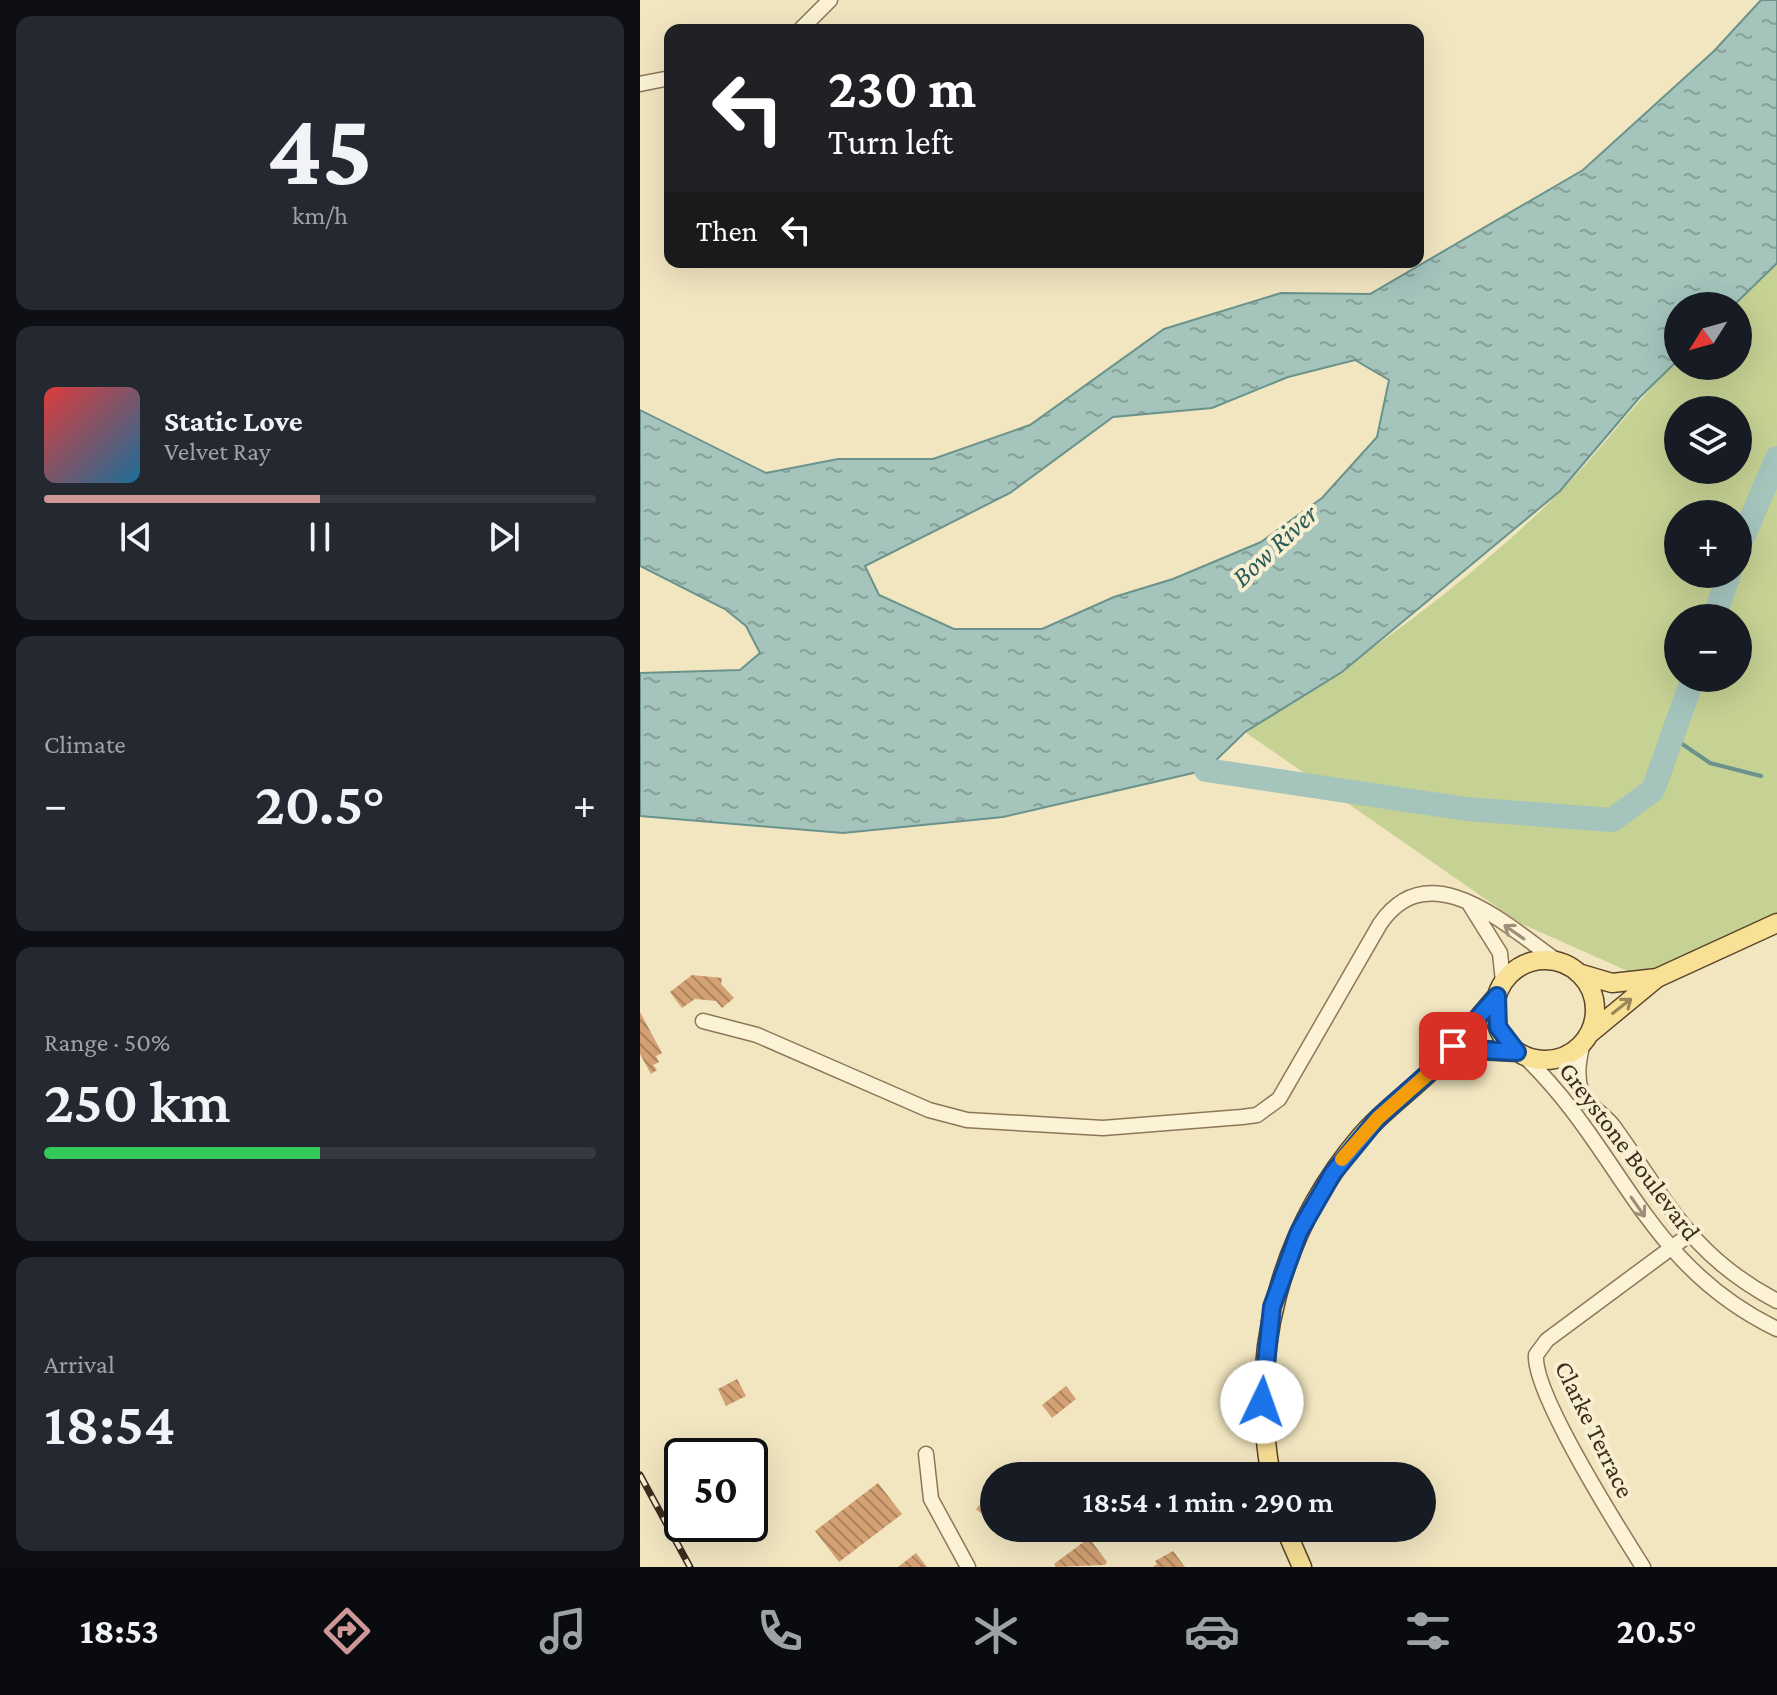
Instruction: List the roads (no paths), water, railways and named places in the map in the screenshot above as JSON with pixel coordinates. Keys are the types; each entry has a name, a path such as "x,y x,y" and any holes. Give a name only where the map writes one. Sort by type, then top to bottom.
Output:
{"main road":[{"path":"1435,1067 1480,1050 1556,1059 1585,1039 1657,978 1777,923"},
{"path":"1269,1462 1262,1402 1264,1352 1272,1307 1285,1264 1315,1202 1347,1154 1378,1118 1435,1067 1500,989 1529,963 1560,963 1578,973 1612,983 1657,978"},
{"path":"1578,973 1588,986 1594,1003 1594,1020 1585,1039"},
{"path":"1500,989 1498,1027 1520,1054"},
{"path":"1291,1542 1302,1567"}],"street":[{"path":"806,24 830,0"},
{"path":"640,84 664,79"},
{"path":"703,1021 757,1035 929,1110 967,1120 1103,1128 1257,1115 1279,1099 1380,924 1392,909 1426,893 1454,895 1468,902 1560,963"},
{"path":"1468,902 1500,953 1500,989"},
{"name":"Greystone Boulevard","path":"1585,1039 1578,1068 1584,1097 1611,1123 1662,1201 1690,1234 1737,1276 1777,1301"},
{"name":"Greystone Boulevard","path":"1520,1054 1581,1118 1634,1203 1670,1249 1718,1293 1777,1329"},
{"name":"Clarke Terrace","path":"1643,1567 1594,1485 1540,1383 1536,1355 1547,1340 1690,1234"},
{"path":"926,1454 931,1499 968,1567"}],"water":[{"name":"Bow River","path":"1761,0 1777,0 1777,263 1747,292 1664,292 1664,374 1639,398 1560,491 1342,672 1245,732 1206,770 1003,817 843,833 640,816 640,673 740,670 760,653 746,626 725,609 640,566 640,410 766,473 838,459 933,459 1030,425 1164,329 1281,293 1370,294 1415,268 1424,268 1424,263 1583,170 1714,51","holes":["1355,360 1389,380 1377,437 1322,498 1261,542 1173,579 1114,597 1042,629 954,629 879,595 865,566 1010,493 1113,417 1212,408 1288,377"]}],"waterway":[{"path":"1752,516 1777,458"},
{"path":"1719,604 1724,588"},
{"path":"1206,770 1466,809 1612,820 1653,790 1688,692"},
{"path":"1672,737 1710,763 1761,776"}],"railway":[{"path":"640,1475 690,1567"}]}
